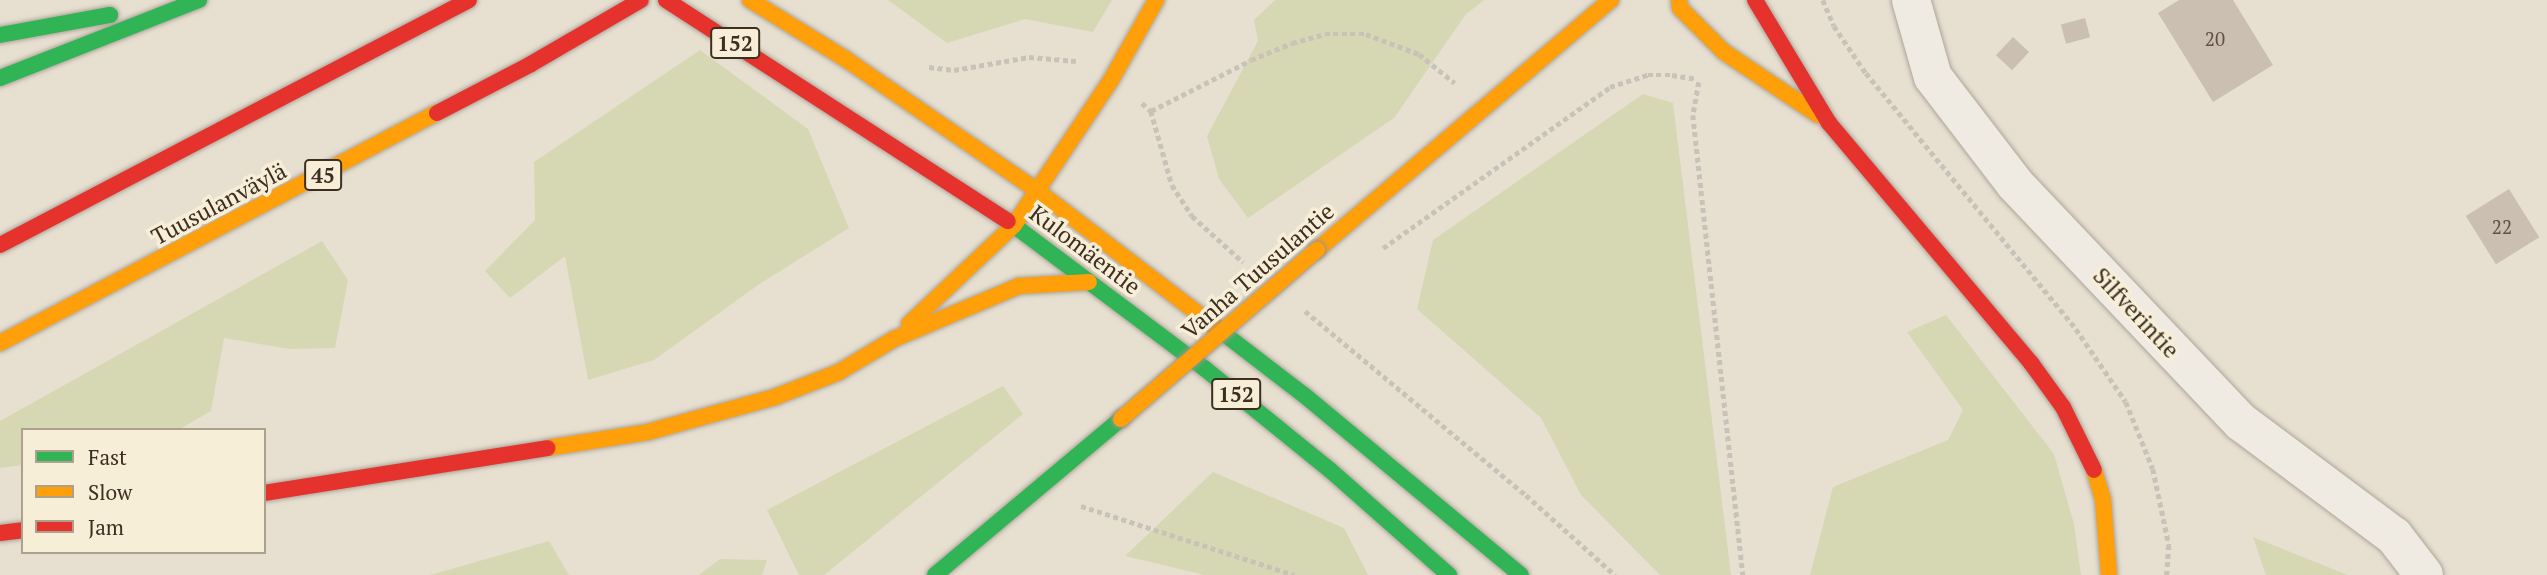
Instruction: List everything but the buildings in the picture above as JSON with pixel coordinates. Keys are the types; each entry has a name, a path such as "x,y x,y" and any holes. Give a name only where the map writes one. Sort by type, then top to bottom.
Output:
{"main road":[{"path":"0,35 61,26 173,0"},
{"path":"0,78 199,0"},
{"path":"0,245 469,0"},
{"name":"Tuusulanväylä","path":"0,343 531,64 641,0"},
{"name":"Kulomäentie","path":"666,0 805,87 1014,225 1203,368 1330,470 1449,575"},
{"name":"Kulomäentie","path":"750,0 847,60 1039,192 1304,394 1521,575"},
{"path":"894,339 1014,225 1039,192 1111,80 1156,0"},
{"name":"Vanha Tuusulantie","path":"935,575 1611,0"},
{"path":"1679,0 1680,8 1724,52 1829,123"},
{"path":"1755,0 1829,123 2031,363 2063,407 2091,461 2103,500 2110,551 2109,575"},
{"path":"266,493 648,432 775,397 839,372 894,339 1019,286 1089,282"},
{"path":"0,533 21,530"}],"street":[{"name":"Silfverintie","path":"1911,0 1933,77 2015,184 2241,422 2394,536 2424,575"}],"path":[{"path":"1823,0 1834,26 1866,73 2076,328 2126,402 2153,469 2169,545 2167,575"},
{"path":"1150,111 1292,43 1325,34 1366,34 1419,54 1452,79 1479,113"},
{"path":"1376,253 1610,87 1648,75 1672,75 1699,80 1693,115 1743,575"},
{"path":"1080,506 1294,575"}],"green space":[{"path":"888,0 1112,0 1093,32 1025,19 947,43"},
{"path":"1275,0 1484,0 1466,14 1394,118 1248,218 1219,179 1207,136 1258,41 1254,20"},
{"path":"700,50 808,129 849,228 758,285 654,360 588,380 565,256 510,298 485,271 535,220 534,162"},
{"path":"1643,94 1673,103 1731,575 1660,575 1581,495 1541,418 1417,309 1433,240"},
{"path":"322,241 348,280 335,348 290,349 224,338 211,411 181,428 21,428 21,465 0,468 0,421"},
{"path":"1946,315 2054,454 2074,524 2081,575 1810,575 1833,487 1948,440 1963,410 1907,332"},
{"path":"1003,386 1023,414 824,575 799,575 767,510"},
{"path":"1213,472 1344,528 1368,575 1205,575 1125,556"},
{"path":"2253,537 2348,575 2266,575"},
{"path":"549,541 569,575 430,575"},
{"path":"720,559 767,560 762,575 699,575"}],"traffic: fast":[{"path":"0,78 199,0"},
{"path":"0,35 110,15"},
{"path":"1008,221 1204,368 1330,470 1449,575"},
{"path":"1214,326 1304,395 1521,575"},
{"path":"935,575 1121,419"}],"traffic: slow":[{"path":"750,0 847,60 1039,192 1214,326"},
{"path":"909,324 1014,225 1111,80 1156,0"},
{"path":"1317,250 1611,0"},
{"path":"1679,0 1680,8 1724,52 1818,115"},
{"path":"0,343 437,113"},
{"path":"1121,419 1317,250"},
{"path":"547,448 648,432 775,397 839,372 894,339 1019,286 1089,282"},
{"path":"2094,470 2103,500 2109,575"}],"traffic: jam":[{"path":"0,245 469,0"},
{"path":"437,113 531,64 641,0"},
{"path":"666,0 1008,221"},
{"path":"1755,0 1829,123 2031,363 2063,407 2094,470"},
{"path":"266,493 547,448"},
{"path":"0,533 21,530"}]}
